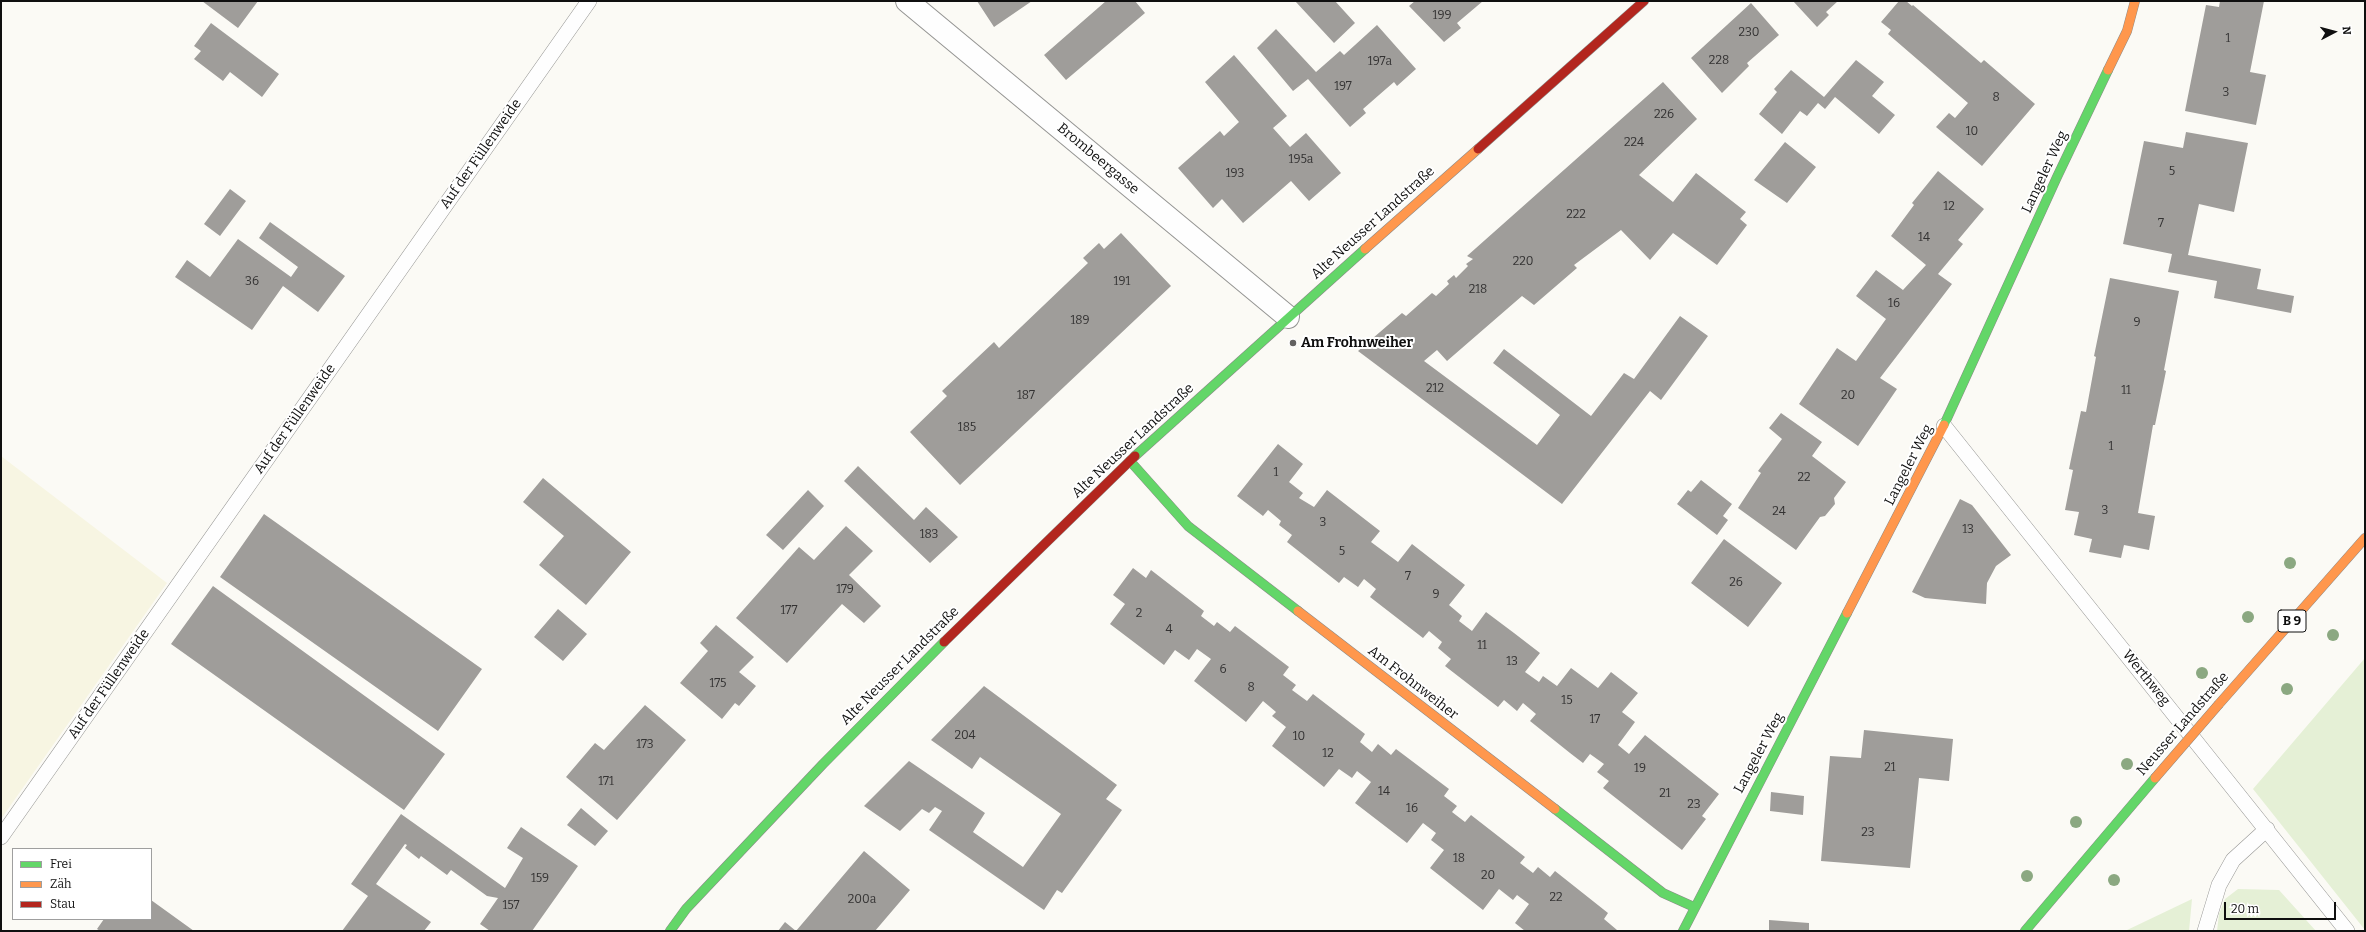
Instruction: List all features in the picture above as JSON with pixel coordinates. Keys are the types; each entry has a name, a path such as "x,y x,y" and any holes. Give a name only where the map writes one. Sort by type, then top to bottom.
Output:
{"main road":[{"name":"Alte Neusser Landstraße","path":"670,931 686,909 823,764 964,621 1130,461 1644,1"},
{"name":"Langeler Weg","path":"1682,931 1944,426 2057,177 2127,31 2135,1"},
{"name":"Am Frohnweiher","path":"1130,461 1188,526 1663,893 1694,907"},
{"name":"Neusser Landstraße","path":"2025,931 2219,704 2365,538"}],"street":[{"name":"Brombeergasse","path":"907,1 1288,318"}],"lane":[{"name":"Auf der Füllenweide","path":"1,837 589,1"},
{"name":"Werthweg","path":"1944,426 2347,931"},
{"path":"2205,931 2220,885 2233,860 2267,829"}],"shaded area":[{"path":"1,456 167,583 1,819"}],"green space":[{"path":"2365,658 2365,930 2253,789"},
{"path":"2238,889 2279,890 2316,931 2217,931 2219,914 2225,899"},
{"path":"2192,899 2189,931 2125,931"}],"building":[{"path":"202,1 258,1 238,28"},
{"path":"977,1 1032,1 994,27"},
{"path":"1106,1 1135,1 1145,13 1066,80 1044,55"},
{"path":"1295,1 1335,1 1355,23 1334,43"},
{"path":"1415,1 1483,1 1457,23 1461,28 1444,42 1409,6"},
{"path":"1793,1 1838,1 1826,12 1829,15 1817,27"},
{"path":"1899,1 1906,1 1912,6 1913,5 1981,63 1984,60 2035,104 1982,166 1936,127 1949,113 1955,118 1968,103 1888,34 1891,30 1881,22"},
{"path":"2220,1 2264,1 2250,72 2266,75 2256,125 2185,111 2206,5 2219,7"},
{"path":"1751,3 1779,35 1747,63 1749,66 1722,93 1691,58"},
{"path":"211,23 279,74 262,97 230,72 223,81 194,59 201,51 194,46"},
{"path":"1377,25 1416,69 1397,86 1394,82 1363,109 1366,113 1350,127 1308,79 1293,91 1257,48 1276,29 1316,72 1340,51 1344,55"},
{"path":"1234,55 1287,116 1273,128 1290,147 1306,133 1341,173 1309,201 1291,181 1243,223 1222,199 1213,208 1178,168 1220,131 1224,136 1239,122 1205,82"},
{"path":"1856,60 1884,82 1872,96 1895,115 1879,134 1835,97 1825,109 1818,103 1807,116 1800,111 1782,134 1759,114 1777,92 1774,89 1791,70 1824,97"},
{"path":"1663,82 1697,119 1639,175 1673,202 1696,173 1746,212 1740,219 1747,225 1717,265 1673,233 1650,260 1621,230 1574,265 1577,268 1534,305 1522,296 1447,361 1437,350 1424,361 1537,445 1560,415 1493,363 1504,349 1591,416 1624,373 1634,379 1680,316 1708,336 1661,400 1650,391 1562,504 1358,351 1402,313 1406,316 1432,293 1436,296 1449,284 1447,281 1454,275 1456,278 1468,266 1466,264 1473,259 1467,256"},
{"path":"2186,132 2248,143 2234,212 2199,204 2188,255 2261,269 2257,289 2294,296 2291,313 2214,298 2217,281 2168,272 2172,254 2123,244 2144,141 2183,148"},
{"path":"1785,142 1816,167 1787,203 1754,180"},
{"path":"1938,171 1984,209 1958,240 1963,244 1938,274 1952,284 1880,378 1897,389 1858,446 1799,404 1837,348 1856,361 1886,319 1856,296 1876,270 1903,290 1926,265 1891,236 1914,205 1912,203"},
{"path":"230,189 246,201 220,236 204,224"},
{"path":"270,222 345,276 318,312 283,286 252,330 175,277 187,260 210,277 238,239 291,277 298,267 259,238"},
{"path":"1121,233 1171,286 960,485 910,432 947,396 942,391 994,342 999,348 1088,263 1083,258 1099,243 1104,249"},
{"path":"2110,278 2179,291 2164,370 2166,371 2155,425 2153,425 2138,513 2155,516 2149,550 2124,545 2121,558 2089,552 2092,539 2074,535 2079,512 2065,510 2073,470 2069,469 2081,411 2086,412 2096,357 2094,356"},
{"path":"1781,413 1822,442 1812,456 1846,482 1834,498 1835,504 1825,516 1820,517 1796,550 1738,508 1761,473 1758,471 1782,439 1769,428"},
{"path":"1278,444 1303,464 1289,482 1303,493 1299,498 1314,507 1327,490 1380,531 1371,542 1398,562 1412,544 1465,585 1449,605 1462,616 1459,621 1472,631 1486,612 1540,653 1525,672 1539,682 1543,676 1557,686 1571,668 1598,688 1611,672 1638,693 1622,712 1635,722 1618,745 1629,754 1645,735 1719,794 1702,816 1706,819 1682,850 1603,788 1609,781 1597,772 1604,764 1590,754 1583,763 1530,721 1536,714 1523,703 1517,711 1504,700 1498,707 1445,666 1451,659 1438,648 1442,642 1429,631 1423,638 1370,597 1376,589 1364,579 1358,587 1344,577 1339,583 1287,542 1292,535 1279,525 1281,521 1268,510 1263,516 1237,496"},
{"path":"858,466 914,520 926,507 958,537 930,563 844,481"},
{"path":"543,478 631,552 586,605 539,565 564,536 523,502"},
{"path":"1701,480 1732,504 1723,516 1728,520 1717,535 1677,504 1688,490 1691,492"},
{"path":"808,490 824,506 783,550 766,535"},
{"path":"1960,499 1972,505 2011,555 1996,566 1987,583 1986,604 1925,598 1912,592"},
{"path":"264,514 482,669 438,731 220,577"},
{"path":"846,526 873,551 849,575 881,606 864,623 842,604 787,663 736,618 799,547 814,560"},
{"path":"1724,539 1782,583 1748,627 1691,583"},
{"path":"1133,568 1146,578 1151,570 1204,611 1201,616 1214,626 1217,622 1230,632 1235,626 1289,667 1283,675 1296,685 1292,690 1307,701 1313,694 1365,734 1360,742 1372,752 1378,744 1391,755 1396,749 1449,789 1444,796 1457,806 1452,812 1465,822 1471,815 1525,857 1520,863 1533,873 1538,867 1550,877 1555,871 1608,913 1604,919 1617,930 1525,931 1515,923 1529,904 1517,895 1513,900 1499,889 1483,910 1430,868 1444,850 1431,840 1436,833 1423,823 1407,843 1355,803 1371,782 1357,771 1352,778 1339,769 1324,787 1272,746 1286,727 1272,716 1276,712 1263,701 1246,722 1194,681 1211,659 1197,649 1189,660 1175,650 1164,665 1110,624 1125,604 1113,595"},
{"path":"213,586 445,754 404,810 171,644"},
{"path":"558,609 587,634 563,661 534,637"},
{"path":"716,625 754,657 739,672 756,686 739,706 735,703 722,719 680,683 708,651 700,643"},
{"path":"984,686 1117,785 1106,799 1122,810 1062,893 1057,890 1044,910 929,830 942,811 935,807 929,813 922,809 900,831 864,806 909,761 985,813 973,832 1023,867 1061,814 980,757 972,769 931,740"},
{"path":"645,705 686,740 617,820 566,777 595,743 604,750"},
{"path":"1864,730 1953,739 1949,781 1919,778 1910,868 1821,861 1830,756 1861,758"},
{"path":"1771,792 1804,796 1803,815 1770,811"},
{"path":"581,808 608,831 595,846 567,825"},
{"path":"401,814 505,888 523,858 507,848 521,827 578,866 532,931 490,931 480,924 498,898 487,896 451,870 447,875 421,856 419,859 405,848 407,845 405,844 376,884 431,922 424,931 342,931 368,896 351,884"},
{"path":"864,851 910,890 875,931 796,931"},
{"path":"152,901 194,931 100,931 97,929 103,920 152,920"},
{"path":"1769,920 1809,923 1809,931 1769,931"},
{"path":"785,922 796,931 778,931"}],"traffic: fast":[{"path":"1944,425 2057,177 2108,70"},
{"path":"1135,456 1365,249"},
{"path":"1130,461 1188,526 1298,611"},
{"path":"1683,931 1847,613"},
{"path":"670,931 686,909 823,764 944,642"},
{"path":"2025,931 2155,778"},
{"path":"1555,809 1663,893 1694,907"}],"traffic: slow":[{"path":"2108,70 2127,31 2135,1"},
{"path":"1365,249 1478,149"},
{"path":"1847,613 1944,425"},
{"path":"2219,704 2365,538"},
{"path":"1298,611 1555,809"},
{"path":"2155,778 2219,704"}],"traffic: jam":[{"path":"1478,149 1644,1"},
{"path":"944,642 1135,456"}],"place":[{"name":"Am Frohnweiher","path":"1293,343"}]}
